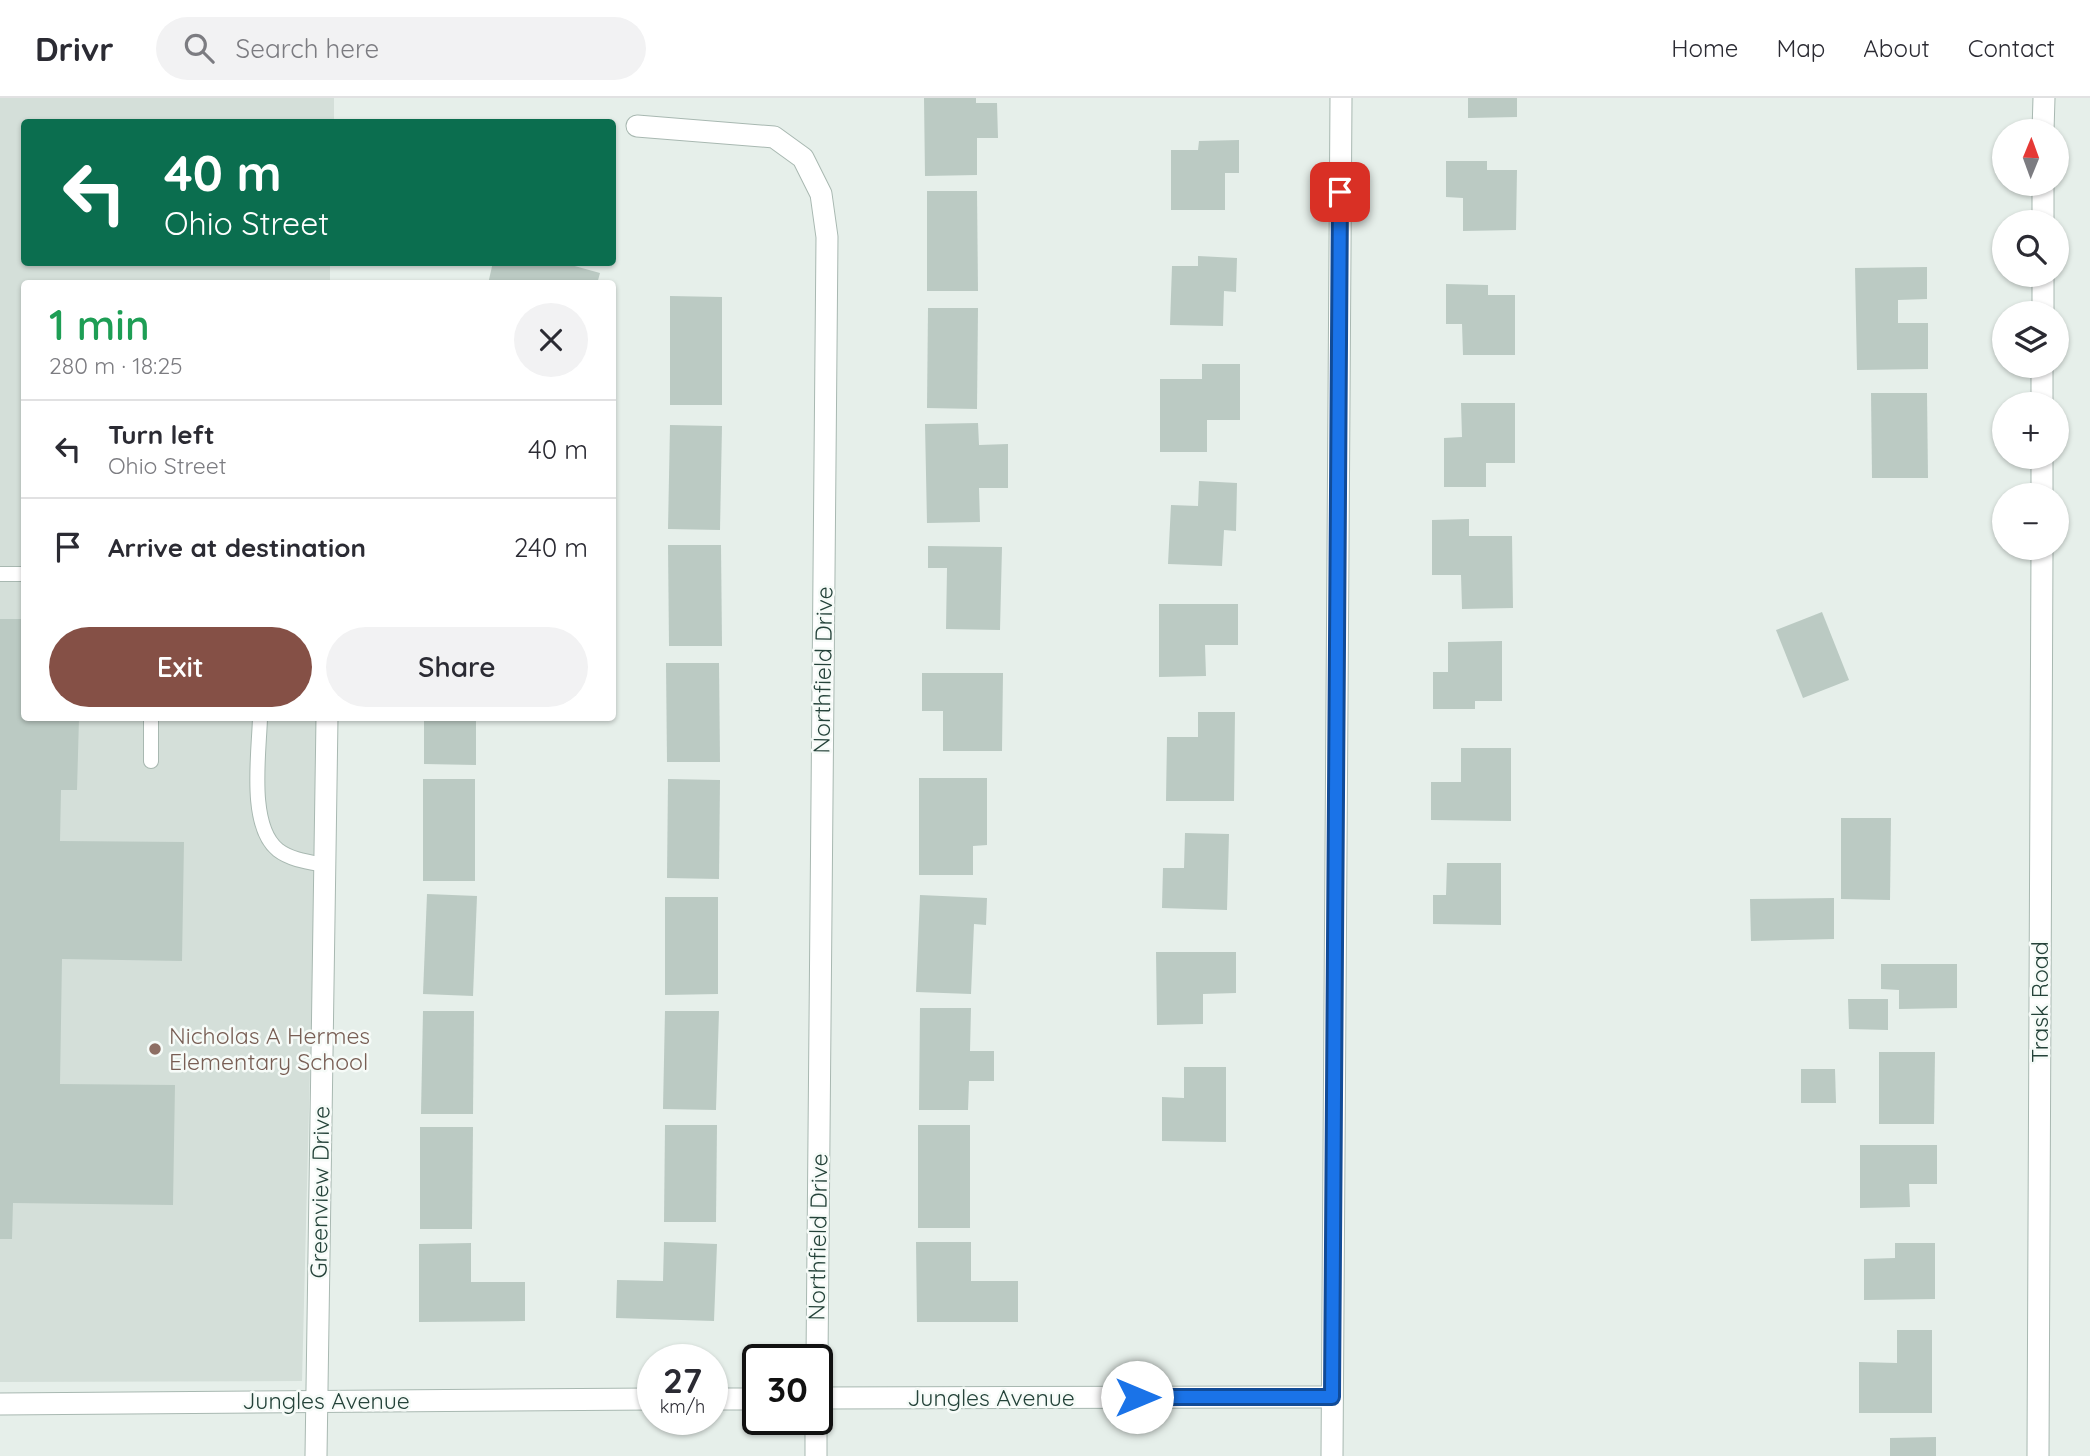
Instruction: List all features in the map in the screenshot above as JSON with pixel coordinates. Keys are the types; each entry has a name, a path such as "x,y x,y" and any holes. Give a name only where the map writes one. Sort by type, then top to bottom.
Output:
{"street":[{"path":"1332,1456 1341,98"},
{"path":"2043,119 2044,98"},
{"name":"Northfield Drive","path":"637,126 774,137 803,158 821,194 827,237 817,1344"},
{"name":"Trask Road","path":"2038,1456 2042,560"},
{"name":"Greenview Drive","path":"316,1456 327,721"},
{"name":"Jungles Avenue","path":"833,1398 1332,1397"},
{"name":"Jungles Avenue","path":"0,1404 637,1399"},
{"path":"816,1435 816,1456"}],"lane":[{"path":"0,573 21,574"},
{"path":"151,721 151,761"},
{"path":"260,721 260,826 277,849 301,861 325,865"}],"shaded area":[{"name":"Nicholas A Hermes Elementary School","path":"0,98 334,98 334,119 21,119 21,266 330,266 330,280 21,280 21,721 319,721 302,1381 0,1382"}],"building":[{"path":"924,98 976,98 976,103 997,103 998,138 977,138 977,175 925,176"},
{"path":"1468,98 1517,98 1517,117 1468,118"},
{"path":"1239,140 1239,173 1225,173 1225,210 1171,210 1171,150 1198,150 1199,141"},
{"path":"1446,161 1487,161 1487,170 1517,170 1516,230 1463,231 1463,198 1446,197"},
{"path":"927,191 977,191 978,291 927,291"},
{"path":"1198,256 1237,258 1236,292 1224,291 1223,326 1170,325 1172,266 1198,266"},
{"path":"492,266 575,266 600,273 598,280 489,280"},
{"path":"1927,267 1927,299 1898,300 1898,323 1928,323 1928,369 1857,370 1855,268"},
{"path":"1446,284 1488,285 1488,295 1515,295 1515,355 1463,355 1462,324 1446,324"},
{"path":"670,296 722,297 722,405 670,405"},
{"path":"928,308 978,308 977,409 927,408"},
{"path":"1202,364 1240,364 1240,420 1207,420 1207,452 1160,452 1160,379 1202,379"},
{"path":"1871,393 1927,393 1928,478 1872,478"},
{"path":"1461,403 1515,403 1515,463 1486,463 1486,487 1444,487 1444,438 1462,437"},
{"path":"978,423 979,445 1008,444 1008,488 979,488 980,522 927,523 925,424"},
{"path":"670,425 722,426 720,530 668,529"},
{"path":"1199,481 1237,483 1236,531 1224,530 1222,566 1168,564 1171,505 1198,506"},
{"path":"1469,519 1469,536 1512,536 1513,608 1462,609 1461,575 1432,575 1432,520"},
{"path":"668,545 721,545 722,646 669,646"},
{"path":"928,546 1002,547 1000,630 946,629 947,568 928,568"},
{"path":"1159,604 1238,604 1238,645 1205,645 1206,676 1159,677"},
{"path":"1822,612 1849,680 1803,698 1776,630"},
{"path":"0,619 21,619 21,721 79,721 77,790 61,790 60,841 184,842 182,961 62,959 60,1084 175,1085 173,1205 13,1203 12,1239 0,1239"},
{"path":"1502,641 1502,701 1475,701 1475,709 1433,709 1433,672 1448,672 1448,642"},
{"path":"666,663 719,663 720,762 667,762"},
{"path":"922,673 1003,673 1002,751 943,751 943,711 922,711"},
{"path":"1198,712 1235,712 1234,801 1166,801 1167,737 1198,737"},
{"path":"424,721 476,721 476,765 424,764"},
{"path":"1461,748 1511,748 1511,821 1431,820 1431,782 1461,782"},
{"path":"919,778 987,778 987,845 973,846 973,875 919,875"},
{"path":"423,779 475,779 475,881 423,881"},
{"path":"668,779 720,780 719,879 667,878"},
{"path":"1841,818 1891,818 1890,900 1841,899"},
{"path":"1185,833 1229,834 1227,910 1162,908 1163,868 1184,868"},
{"path":"1447,863 1501,863 1501,925 1433,924 1433,895 1446,895"},
{"path":"427,894 477,896 473,996 423,994"},
{"path":"920,895 987,898 986,925 974,924 971,994 916,992"},
{"path":"665,897 718,897 718,994 665,995"},
{"path":"1834,898 1834,939 1751,941 1750,899"},
{"path":"1156,952 1236,952 1236,993 1203,994 1203,1024 1157,1025"},
{"path":"1881,964 1957,964 1957,1008 1899,1009 1899,990 1881,989"},
{"path":"1848,999 1888,999 1888,1030 1849,1029"},
{"path":"920,1008 971,1008 970,1051 994,1051 994,1081 969,1081 968,1110 919,1110"},
{"path":"423,1011 474,1011 473,1114 421,1114"},
{"path":"665,1011 719,1011 716,1110 663,1109"},
{"path":"1879,1052 1935,1052 1934,1124 1879,1124"},
{"path":"1184,1067 1226,1067 1226,1142 1162,1141 1162,1097 1184,1098"},
{"path":"1801,1069 1835,1069 1836,1103 1801,1103"},
{"path":"665,1125 717,1125 716,1222 664,1222"},
{"path":"918,1125 970,1125 970,1228 918,1228"},
{"path":"420,1127 473,1127 472,1229 420,1229"},
{"path":"1860,1145 1937,1145 1937,1184 1909,1184 1910,1207 1860,1208"},
{"path":"664,1242 717,1244 714,1321 616,1318 617,1280 663,1281"},
{"path":"916,1242 971,1242 971,1281 1018,1281 1018,1322 917,1322"},
{"path":"471,1243 471,1282 525,1282 525,1321 419,1322 419,1244"},
{"path":"1895,1243 1935,1243 1935,1299 1864,1300 1864,1259 1895,1258"},
{"path":"1897,1330 1932,1330 1932,1413 1859,1413 1859,1362 1897,1363"},
{"path":"1936,1437 1936,1456 1890,1456 1890,1438"}],"place":[{"name":"Nicholas A Hermes Elementary School","path":"155,1049"}],"route":[{"path":"1137,1397 1332,1397 1340,192"}]}
